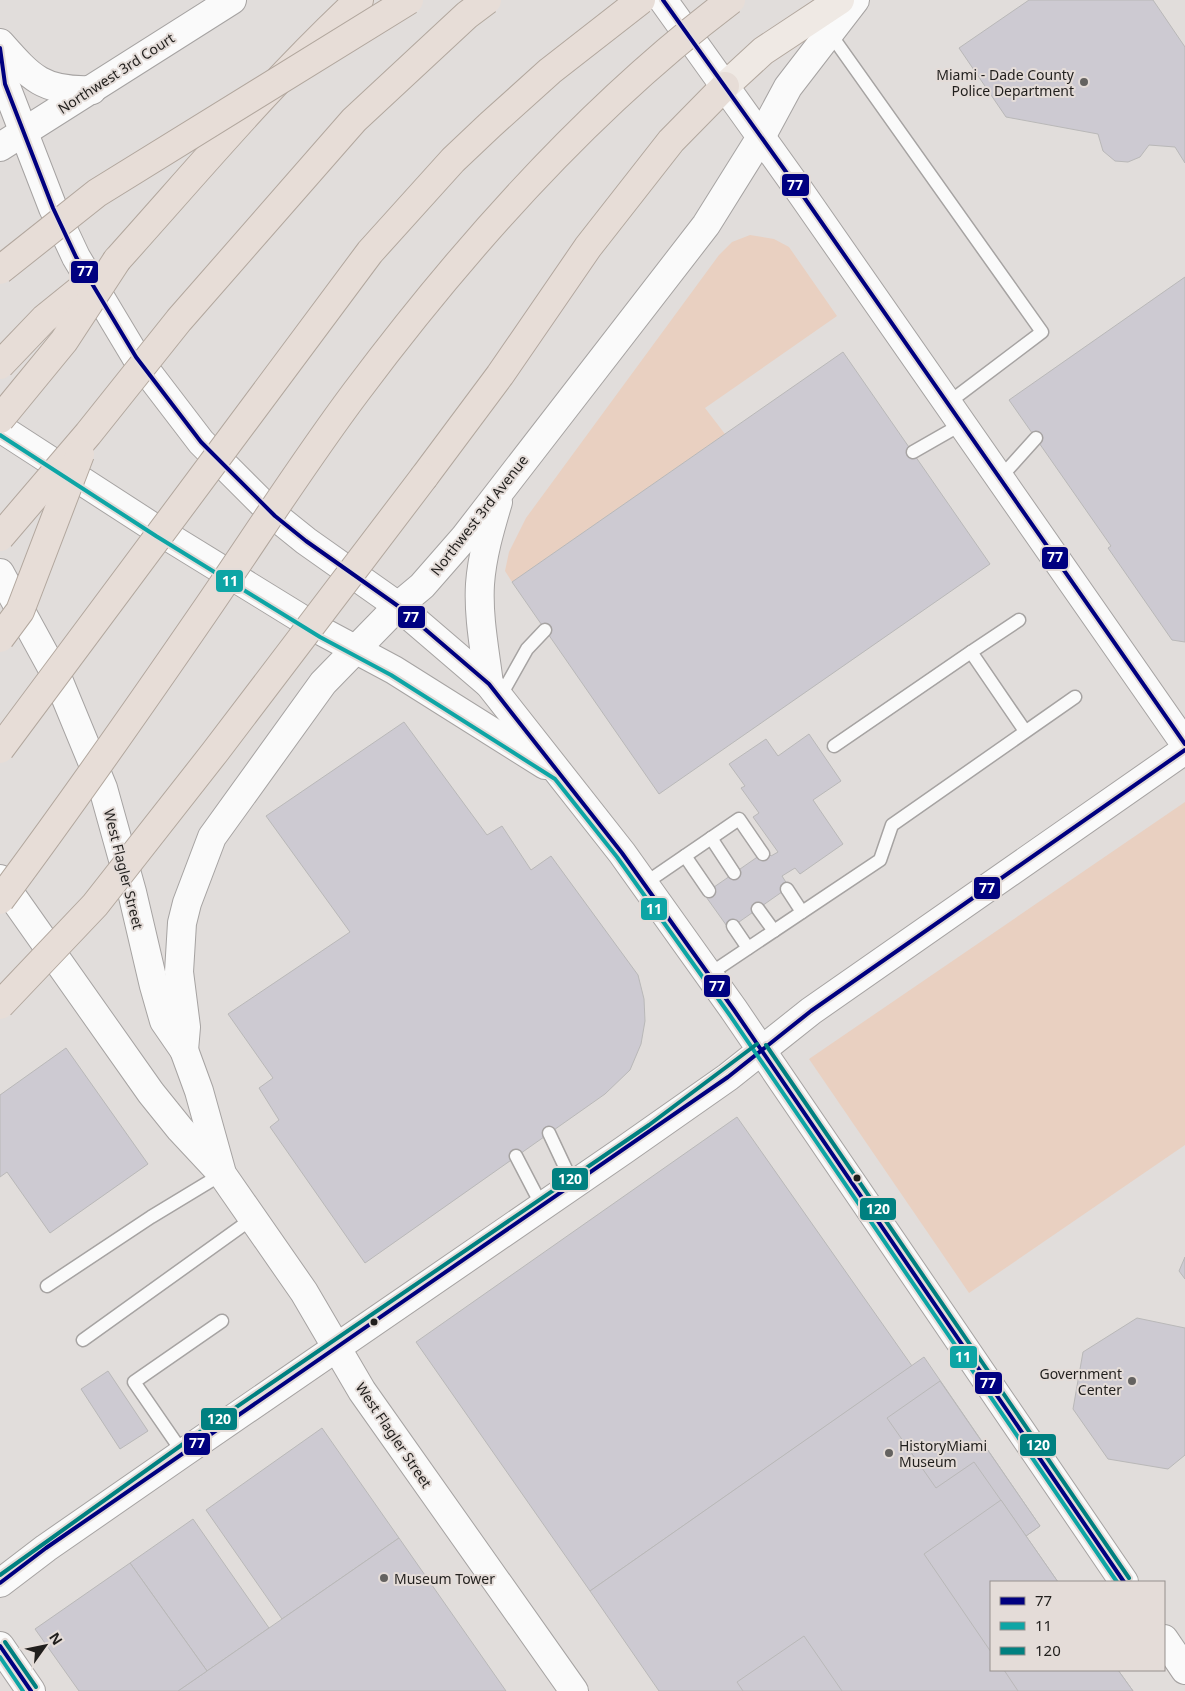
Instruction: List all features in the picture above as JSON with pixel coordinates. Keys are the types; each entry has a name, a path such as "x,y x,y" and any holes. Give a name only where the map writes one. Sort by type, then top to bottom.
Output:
{"highway":[{"path":"0,419 64,341 117,260 306,51 359,0"},
{"path":"0,270 97,193 409,0"},
{"path":"0,537 88,434 178,320 354,120 467,15 487,0"},
{"path":"0,749 241,422 370,252 453,160 490,125 550,71 641,0"},
{"path":"0,900 87,781 354,395 409,322 462,258 572,141 617,97 731,0"},
{"path":"0,1005 96,905 500,376 588,248 671,141 725,86"},
{"path":"0,365 44,319 117,260"},
{"path":"0,638 20,611 88,434"}],"main road":[{"name":"Northwest 3rd Court","path":"0,147 232,0"},
{"path":"663,0 761,136 1185,744"},
{"path":"725,86 763,51 840,0"},
{"name":"Northwest 3rd Avenue","path":"184,1050 186,1027 180,972 182,923 187,902 212,837 323,683 398,606 422,586 464,538 502,486 706,225 761,136 788,87 855,0"},
{"path":"0,43 26,72 41,82 72,91 92,90"},
{"path":"0,48 5,84 53,208 76,257 136,357 188,428 245,489 275,516 306,541 398,606 494,690 608,835 761,1049 1123,1581"},
{"path":"0,428 159,531 394,670 559,774"},
{"path":"494,690 482,628 480,585 486,545 502,486"},
{"name":"West Flagler Street","path":"0,573 58,679 103,788 132,892 164,1020 184,1050 199,1091 222,1174"},
{"path":"0,1583 46,1548 728,1077 811,1011 1185,750"},
{"name":"West Flagler Street","path":"0,879 151,1093 180,1129 222,1174 304,1292 374,1408 574,1691"},
{"path":"1165,1640 1185,1670"},
{"path":"0,1646 31,1691"}],"lane":[{"path":"829,32 1042,332 913,452"},
{"path":"1000,478 1036,438"},
{"path":"834,746 1019,620"},
{"path":"494,690 545,630"},
{"path":"971,652 1025,731"},
{"path":"708,975 880,860 892,825 1075,697"},
{"path":"644,884 739,819 763,854"},
{"path":"711,838 734,873"},
{"path":"685,856 709,891"},
{"path":"787,889 802,912"},
{"path":"758,909 774,931"},
{"path":"733,926 748,948"},
{"path":"549,1133 573,1184"},
{"path":"516,1156 542,1206"},
{"path":"47,1286 151,1217 222,1174"},
{"path":"83,1340 253,1218"},
{"path":"183,1453 134,1382 222,1321"}],"shaded area":[{"path":"750,235 774,239 789,247 837,316 705,408 725,434 512,582 505,571 509,552 526,518 719,255 732,242"},
{"path":"1185,802 1185,1145 969,1293 809,1059"}],"building":[{"name":"Miami - Dade County Police Department","path":"1029,0 1153,0 1185,47 1185,163 1175,147 1149,145 1140,157 1128,162 1115,161 1103,151 1098,134 1006,117 959,48"},
{"path":"1185,277 1185,642 1172,640 1108,548 1111,546 1009,400"},
{"path":"843,352 990,564 659,794 512,582"},
{"path":"404,722 487,835 502,826 531,870 551,856 638,975 644,999 645,1021 641,1044 630,1070 605,1094 365,1263 270,1127 279,1120 259,1088 273,1078 228,1014 350,932 266,816"},
{"path":"809,734 841,781 813,800 843,844 800,874 795,868 782,876 789,887 729,929 704,894 766,851 771,856 778,852 753,817 759,813 741,788 745,786 729,764 766,739 778,756"},
{"path":"66,1048 148,1164 50,1233 7,1172 0,1177 0,1095"},
{"path":"737,1117 912,1366 590,1591 416,1342"},
{"path":"1185,1257 1185,1279 1179,1271"},
{"name":"Government Center","path":"1137,1318 1185,1328 1185,1455 1168,1469 1108,1459 1073,1409 1083,1352"},
{"name":"HistoryMiami Museum","path":"924,1357 1040,1526 1026,1536 1057,1581 990,1581 990,1671 1119,1671 1133,1691 659,1691 590,1591"},
{"path":"108,1371 148,1431 120,1449 81,1389"},
{"path":"940,1381 1040,1526 1026,1536 974,1462 936,1488 887,1418"},
{"path":"322,1428 399,1538 282,1619 206,1510"},
{"path":"1001,1500 1057,1581 990,1581 990,1651 924,1554"},
{"path":"193,1519 269,1628 207,1671 130,1563"},
{"name":"Museum Tower","path":"399,1538 506,1691 178,1691 207,1671"},
{"path":"130,1563 207,1671 178,1691 79,1691 35,1629"},
{"path":"804,1636 842,1691 743,1691 737,1682"},
{"path":"1005,1671 1119,1671 1133,1691 1018,1691"}],"transit line":[{"name":"77","path":"663,0 799,190 1185,744"},
{"name":"77","path":"0,48 5,84 53,208 76,257 136,357 201,442 275,516 306,541 398,606 489,684 622,853 734,1010 1123,1581"},
{"name":"11","path":"0,435 156,536 320,637 391,675 555,779 617,857 729,1014 1116,1581"},
{"name":"77","path":"0,1583 46,1548 728,1077 811,1011 1185,750"},
{"name":"120","path":"0,1575 197,1434 649,1125 757,1044"},
{"name":"120","path":"766,1045 1129,1578"},
{"name":"120","path":"5,1642 36,1687"},
{"name":"77","path":"0,1646 31,1691"},
{"name":"11","path":"0,1657 23,1691"}],"place":[{"name":"Miami - Dade County Police Department","path":"1084,82"},
{"name":"Government Center","path":"1132,1381"},
{"name":"HistoryMiami Museum","path":"889,1453"},
{"name":"Museum Tower","path":"384,1578"}]}
